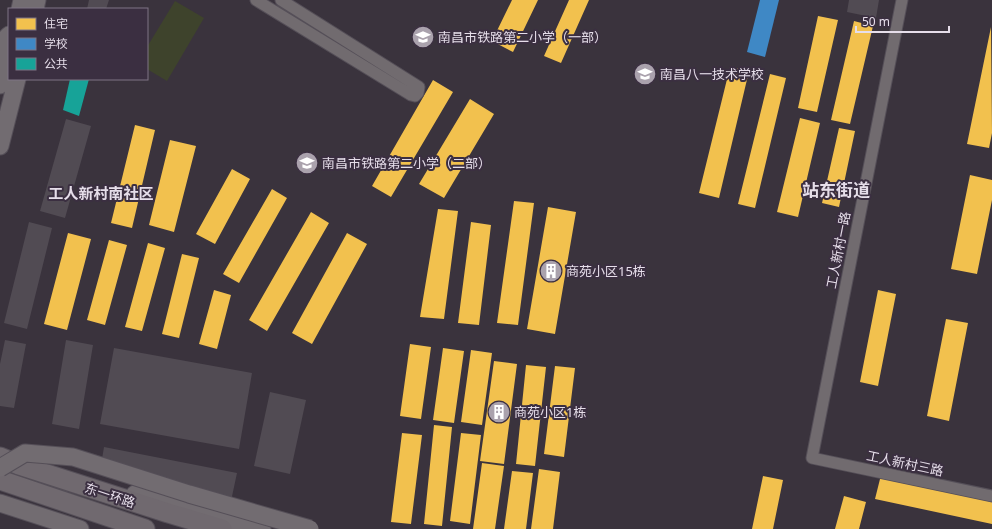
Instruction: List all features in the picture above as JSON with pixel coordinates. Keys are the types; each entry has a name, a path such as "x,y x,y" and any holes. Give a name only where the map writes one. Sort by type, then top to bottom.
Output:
{"highway":[{"name":"东一环路","path":"0,457 19,465 222,529"},
{"name":"东一环路","path":"0,480 145,529"}],"main road":[{"path":"0,44 8,36"},
{"path":"0,85 8,54"},
{"path":"0,146 17,80"},
{"path":"0,450 96,482 262,529"},
{"path":"0,468 25,453 74,457 189,494 310,529"},
{"path":"0,502 80,529"},
{"path":"0,509 49,529"}],"street":[{"path":"256,0 410,95 415,96 418,93 418,87 281,0"},
{"name":"工人新村一路","path":"812,458 902,0"},
{"name":"工人新村三路","path":"812,458 992,496"}],"green space":[{"path":"175,1 204,18 167,81 148,70 148,45"}],"building: 住宅":[{"path":"512,0 538,0 513,52 492,41"},
{"path":"569,0 589,0 561,63 544,56"},
{"path":"818,16 838,20 817,112 798,108"},
{"path":"854,21 873,26 850,124 831,120"},
{"path":"991,27 992,133 989,148 967,144"},
{"path":"730,67 749,71 719,198 699,193"},
{"path":"770,74 786,78 755,208 738,204"},
{"path":"433,80 453,92 391,197 372,186"},
{"path":"470,99 494,114 444,198 419,184"},
{"path":"800,118 820,123 798,217 777,212"},
{"path":"135,125 155,130 132,228 111,223"},
{"path":"839,128 855,131 839,207 822,203"},
{"path":"170,140 196,146 174,232 149,225"},
{"path":"232,169 250,179 215,244 196,234"},
{"path":"970,175 992,180 992,200 977,274 951,269"},
{"path":"272,189 287,198 239,283 223,274"},
{"path":"514,201 534,203 518,325 497,323"},
{"name":"商苑小区15栋","path":"548,207 576,212 555,334 527,329"},
{"path":"438,209 458,211 444,319 420,317"},
{"path":"311,212 329,223 267,331 249,320"},
{"path":"471,222 491,225 479,325 458,323"},
{"path":"68,233 91,239 67,330 44,324"},
{"path":"347,233 367,244 312,344 292,333"},
{"path":"109,240 127,245 105,325 87,320"},
{"path":"148,243 165,248 142,331 125,327"},
{"path":"182,254 199,258 179,338 162,334"},
{"path":"214,290 231,295 217,349 199,344"},
{"path":"878,290 896,294 878,386 860,382"},
{"path":"946,319 968,323 949,421 927,416"},
{"path":"410,344 431,347 421,419 400,416"},
{"path":"443,348 464,351 454,423 433,420"},
{"path":"471,350 492,353 482,425 461,422"},
{"name":"商苑小区1栋","path":"494,361 517,364 504,464 480,461"},
{"path":"526,365 546,367 535,466 516,464"},
{"path":"555,366 575,368 564,457 544,454"},
{"path":"434,425 452,427 442,526 424,524"},
{"path":"402,433 422,435 411,524 391,522"},
{"path":"461,433 481,435 470,524 450,521"},
{"path":"482,463 504,466 495,529 473,529"},
{"path":"539,469 560,472 553,529 531,529"},
{"path":"512,471 533,473 526,529 504,529"},
{"path":"881,475 992,499 992,524 875,499"},
{"path":"763,476 783,480 773,529 752,529"},
{"path":"844,496 866,502 859,529 835,529"}],"building: 学校":[{"path":"760,0 779,0 765,57 747,52"}],"building: 公共":[{"path":"70,80 89,80 79,116 63,110"}],"building: 其他":[{"path":"89,0 109,0 106,8 87,8"},
{"path":"849,0 879,0 876,18 847,12"},
{"path":"66,119 91,126 65,218 40,211"},
{"path":"29,222 52,228 27,329 4,323"},
{"path":"5,340 26,344 14,408 0,406 0,364"},
{"path":"66,340 93,345 79,429 52,424"},
{"path":"114,348 252,373 239,449 100,424"},
{"path":"270,392 306,400 290,474 254,466"},
{"path":"104,447 237,473 231,501 101,465"}],"place":[{"name":"南昌市铁路第二小学（一部）","path":"423,37"},
{"name":"南昌八一技术学校","path":"645,74"},
{"name":"南昌市铁路第二小学（二部）","path":"307,163"},
{"name":"商苑小区15栋","path":"551,271"},
{"name":"商苑小区1栋","path":"499,412"}],"district":[{"name":"站东街道","path":"836,190"},
{"name":"工人新村南社区","path":"101,194"}]}
